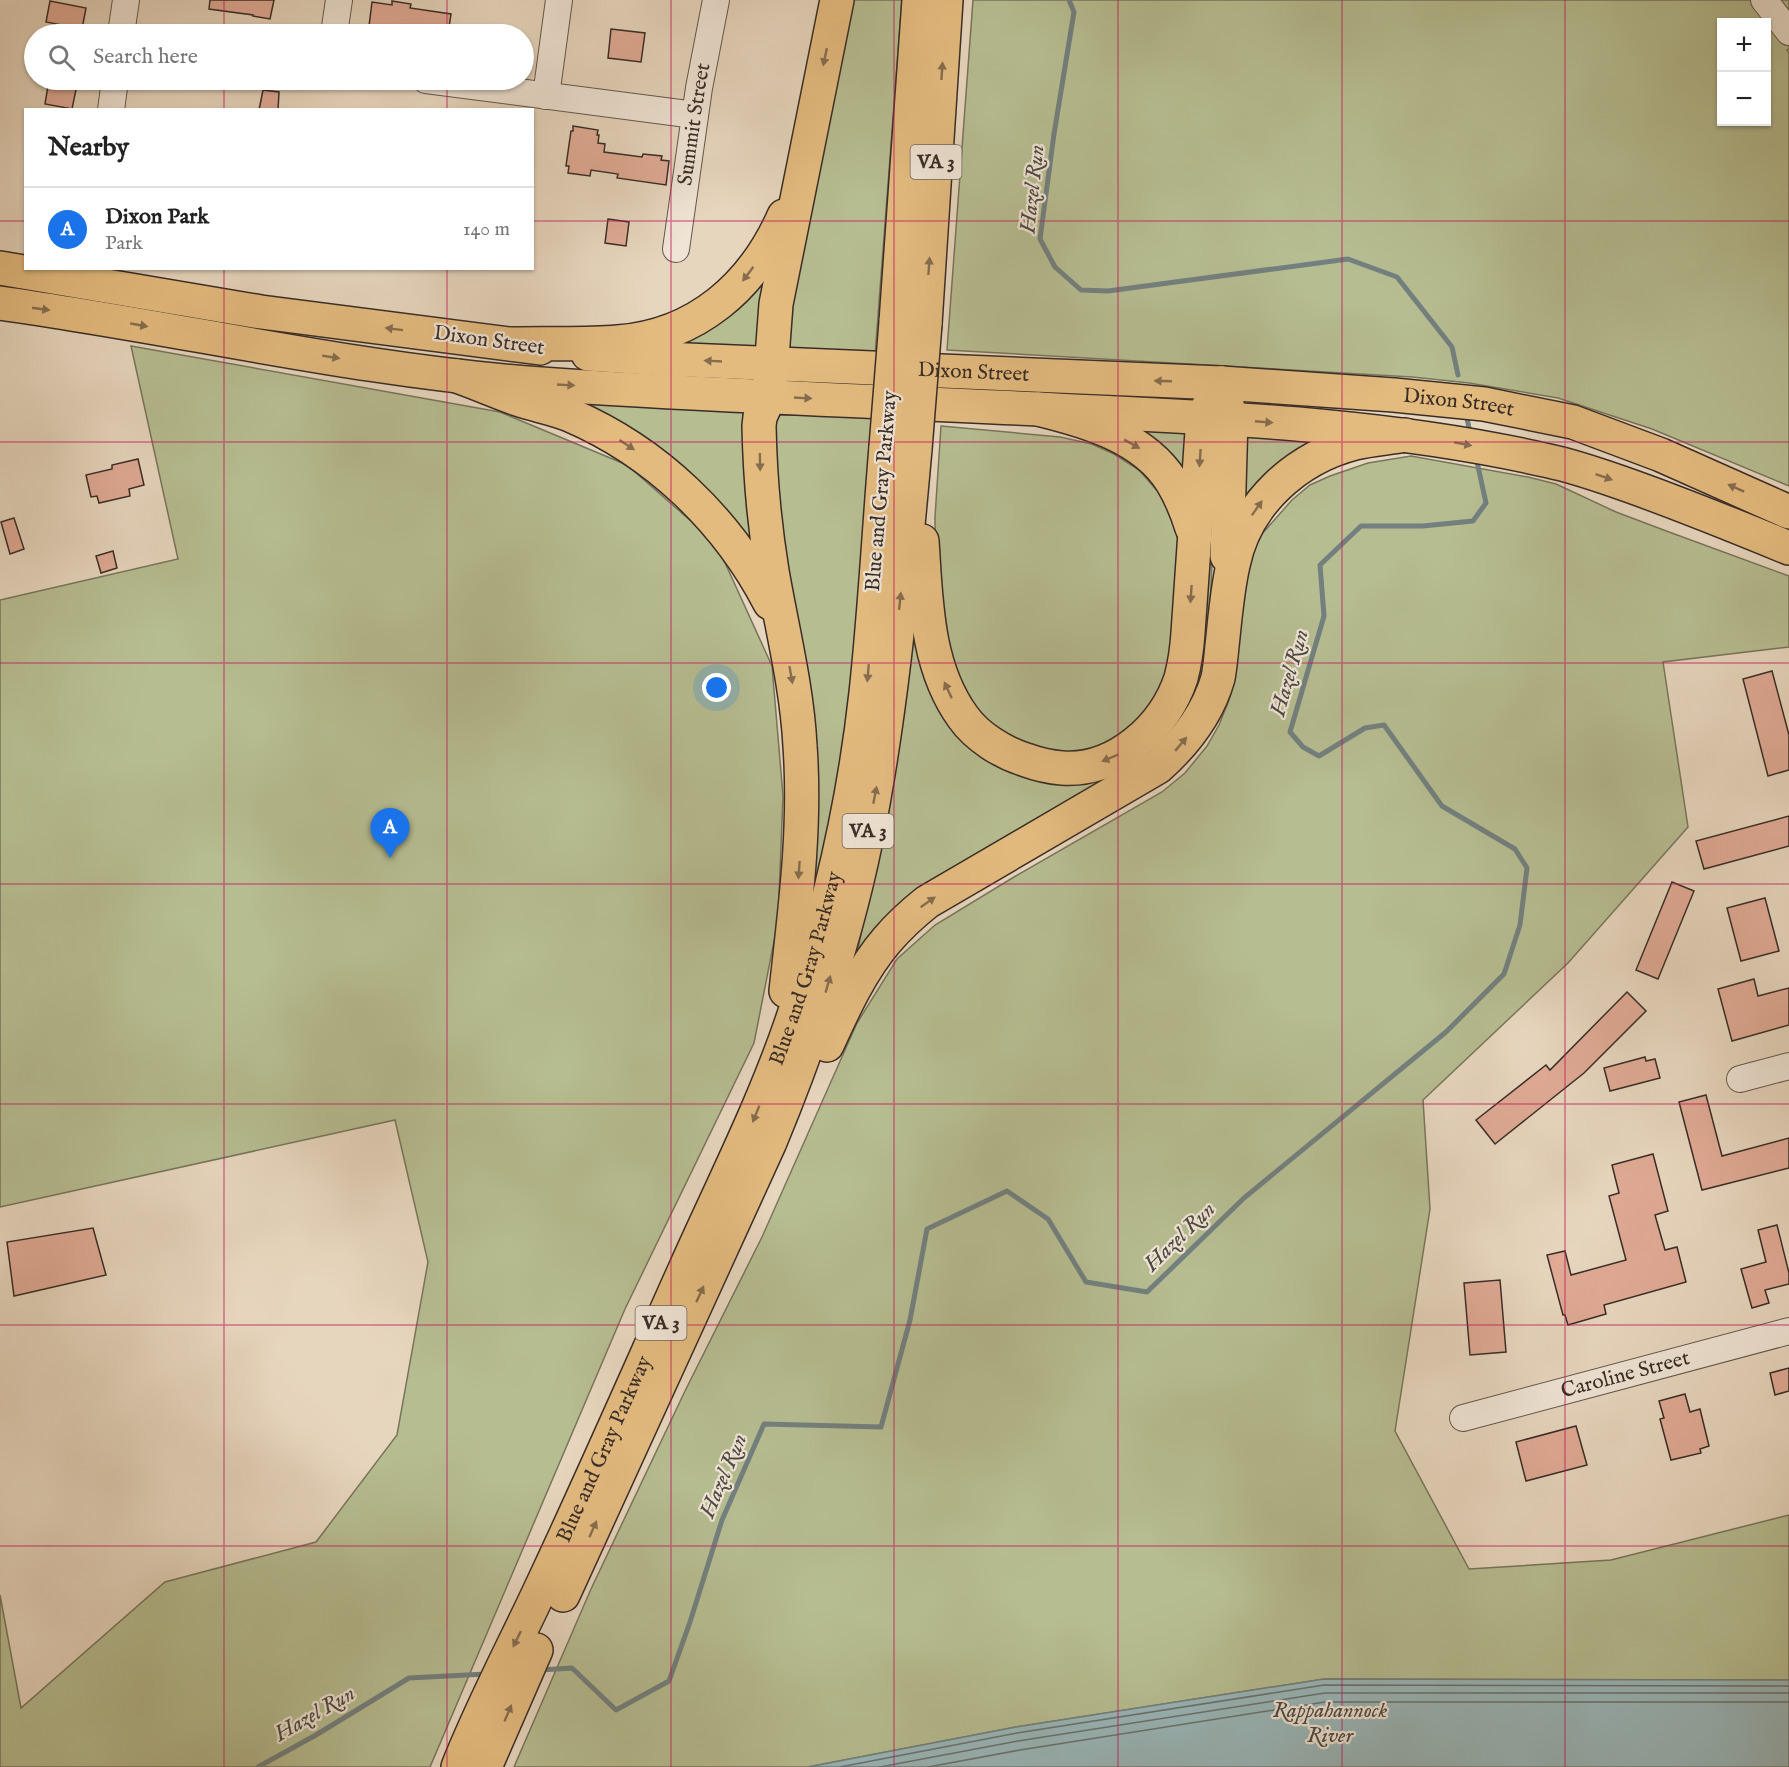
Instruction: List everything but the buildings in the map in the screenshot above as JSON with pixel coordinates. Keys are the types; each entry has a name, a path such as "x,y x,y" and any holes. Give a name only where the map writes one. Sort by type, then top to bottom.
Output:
{"main road":[{"path":"778,1060 798,874 801,747 760,484 759,426 768,396 776,304 837,0"},
{"name":"Blue and Gray Parkway","path":"910,323 919,0"},
{"name":"Blue and Gray Parkway","path":"459,1767 485,1704 556,1584 747,1195 798,1076 824,1000 846,922 866,843 890,698 901,448 910,323 946,0"},
{"path":"513,344 618,342 641,339 668,332 703,315 726,299 738,287 764,252 782,221 803,166"},
{"name":"Dixon Street","path":"0,268 24,270"},
{"name":"Dixon Street","path":"25,270 88,275 261,312 574,353 1221,383 1394,395 1484,404 1573,422 1661,454 1789,512"},
{"name":"Dixon Street","path":"0,303 81,314 247,344 457,376 538,384 1217,418 1405,435 1548,460 1681,503 1789,548"},
{"path":"457,376 517,399 567,414 602,430 652,462 678,483 729,538 753,572 783,631"},
{"path":"901,448 933,648 943,678 963,717 976,731 996,746 1017,757 1040,765 1063,768 1085,766 1107,760 1127,750 1145,736 1160,719 1177,688 1186,653 1195,536 1217,418 1221,383"},
{"path":"1038,409 1068,416 1104,429 1138,446 1160,466 1172,481 1183,502 1195,536"},
{"path":"1217,418 1227,553 1227,603"},
{"path":"747,1195 867,968 899,926 927,902 1158,767 1192,731 1206,708 1218,677 1227,603 1239,541 1250,519 1264,499 1285,478 1325,455 1354,444 1405,435"},
{"name":"Blue and Gray Parkway","path":"485,1767 523,1677 556,1584 709,1215 746,1137 795,1012 837,864 850,799 901,448"}],"street":[{"path":"122,24 126,0"},
{"path":"335,24 339,0"},
{"path":"546,96 559,0"},
{"name":"Summit Street","path":"676,249 699,88 716,0"},
{"path":"1764,0 1789,32"},
{"path":"111,108 114,90"},
{"path":"501,90 696,114"},
{"path":"81,314 88,275"},
{"path":"1740,1079 1789,1066"},
{"name":"Caroline Street","path":"1463,1418 1789,1331"}],"green space":[{"path":"847,0 902,0 875,355 782,351"},
{"path":"973,0 1789,0 1789,49 1787,50 1789,53 1789,486 1652,429 1558,398 1469,383 1412,377 947,350"},
{"path":"769,269 763,349 658,343"},
{"path":"131,346 500,412 627,465 716,543 772,666 783,796 778,921 754,1043 625,1309 430,1767 0,1767 0,1595 21,1708 165,1582 316,1542 397,1435 428,1262 395,1120 0,1207 0,600 178,559"},
{"path":"545,396 747,408 759,529 750,548"},
{"path":"775,415 872,416 864,553 849,718 812,910 774,523"},
{"path":"1116,424 1189,427 1189,481"},
{"path":"941,426 1060,437 1092,444 1114,454 1139,470 1161,495 1177,524 1180,558 1174,666 1133,732 1061,762 991,736 948,659 936,576 935,517"},
{"path":"1239,434 1353,436 1238,522"},
{"path":"1218,438 1208,648 1202,682 1179,727 1086,793 1081,793 924,884 888,916 857,954 893,776 913,629 930,669 1038,772 1161,731"},
{"path":"1411,456 1556,484 1616,512 1789,576 1789,647 1663,662 1688,827 1568,963 1423,1100 1430,1209 1395,1431 1469,1569 1611,1560 1789,1515 1789,1680 1324,1679 1016,1727 808,1767 514,1767 591,1589 685,1391 762,1237 857,1023 897,959 935,925 1162,792 1185,773 1207,746 1229,700 1236,669 1240,598 1252,555 1261,535 1292,500 1310,485 1368,463"}],"water":[{"name":"Rappahannock River","path":"1324,1679 1789,1680 1789,1767 808,1767 1016,1727"}],"waterway":[{"name":"Hazel Run","path":"1069,0 1074,12 1040,239 1055,267 1081,290 1108,291 1348,259 1397,277 1452,347 1458,375"},
{"name":"Hazel Run","path":"1466,413 1470,433"},
{"name":"Hazel Run","path":"540,1670 572,1668 616,1710 669,1681 722,1520 764,1424 881,1427 910,1320 927,1229 1007,1191 1048,1219 1086,1282 1147,1292 1244,1198 1446,1032 1504,974 1520,925 1527,868 1515,849 1442,806 1384,725 1365,728 1319,756 1303,747 1290,732 1324,616 1320,565 1361,526 1423,526 1473,521 1486,503 1476,457"},
{"name":"Hazel Run","path":"258,1767 316,1735 409,1678 486,1674"}],"place":[{"name":"Dixon Park","path":"390,858"}]}
